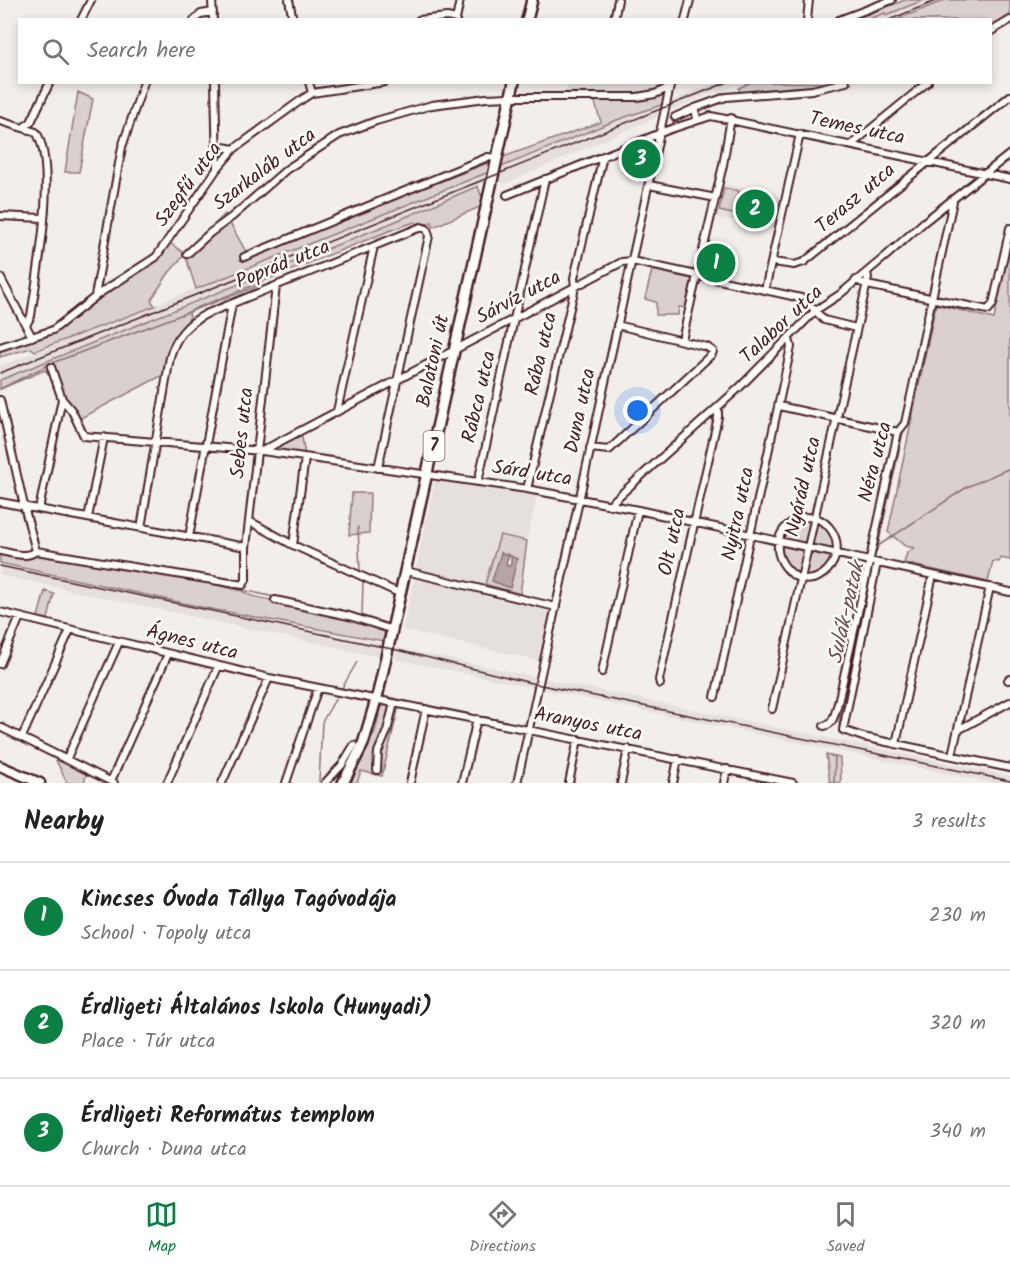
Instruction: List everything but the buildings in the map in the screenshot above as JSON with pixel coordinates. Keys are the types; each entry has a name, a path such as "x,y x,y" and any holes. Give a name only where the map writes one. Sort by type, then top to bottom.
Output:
{"main road":[{"path":"528,18 532,0"},
{"name":"Balatoni út","path":"343,783 363,744 377,699 513,84"},
{"path":"0,766 39,783"}],"street":[{"path":"82,18 91,0"},
{"path":"213,0 213,18"},
{"path":"289,0 293,18"},
{"path":"456,18 460,0"},
{"path":"614,18 618,0"},
{"path":"686,18 690,0"},
{"path":"807,18 809,0"},
{"path":"844,18 892,0"},
{"path":"196,18 201,14 213,12"},
{"path":"992,31 1010,20"},
{"path":"24,128 35,114 49,84"},
{"path":"94,297 122,147 143,84"},
{"path":"215,84 217,169"},
{"path":"310,84 312,93"},
{"name":"Szegfű utca","path":"0,347 46,333 94,297 156,257 217,169 234,149 312,93 372,84"},
{"name":"Temes utca","path":"675,117 726,97 812,90 838,84"},
{"path":"851,145 926,84"},
{"name":"Szarkaláb utca","path":"187,254 210,232 233,216 287,170 345,132 376,121 448,102 510,96 637,97 655,94 670,85"},
{"name":"Duna utca","path":"517,783 670,85"},
{"name":"Terasz utca","path":"773,262 794,266 804,262 1010,96"},
{"path":"695,108 697,119"},
{"path":"26,325 31,316 43,218 45,178 35,114"},
{"name":"Temes utca","path":"660,134 697,119 711,116 731,118 1010,179"},
{"path":"682,340 716,198 731,118"},
{"path":"0,121 36,132 39,138"},
{"path":"507,195 660,134"},
{"path":"765,290 800,134"},
{"path":"217,146 234,149"},
{"name":"Talabor utca","path":"609,505 718,407 816,310 867,272 924,222 1010,154"},
{"name":"Rába utca","path":"527,489 575,287 574,278 603,156"},
{"path":"244,257 488,157 497,158"},
{"name":"Rábca utca","path":"478,482 545,179"},
{"path":"649,185 716,198"},
{"name":"Néra utca","path":"824,726 832,723 836,711 898,432 905,423 953,201"},
{"path":"0,216 43,218"},
{"name":"Poprád utca","path":"141,528 170,357 175,343 188,325 206,314 418,228 427,229 429,236 396,380"},
{"path":"856,280 867,285 984,310 992,307 1010,228"},
{"path":"337,411 374,246"},
{"path":"632,261 801,298 824,320 856,328"},
{"name":"Sárvíz utca","path":"260,451 622,262 632,261"},
{"name":"Nyárád utca","path":"772,709 867,285 867,272"},
{"path":"0,277 32,337"},
{"path":"99,278 105,284 112,285"},
{"name":"Sebes utca","path":"35,552 243,585 246,580 246,547 260,451 276,286"},
{"path":"189,537 232,304"},
{"path":"590,448 609,450 707,360 713,351 682,340 617,325"},
{"name":"Nyitra utca","path":"715,697 779,406 791,347 789,339"},
{"path":"39,509 62,399 51,367"},
{"path":"378,468 396,380"},
{"name":"Sárd utca","path":"62,399 72,411 83,435 260,451 527,489 638,510 1010,592"},
{"path":"0,400 35,552 26,555 0,551"},
{"path":"779,406 898,432"},
{"name":"Olt utca","path":"660,684 659,680 718,417 718,407"},
{"path":"88,518 104,437"},
{"path":"293,545 305,458"},
{"path":"0,502 246,547"},
{"path":"602,672 638,510"},
{"path":"804,517 815,517 833,531 838,545 837,554 821,575 814,579 801,579 792,575 782,564 777,551 778,541 784,528 791,522 804,517"},
{"path":"249,521 293,545 401,594"},
{"path":"877,563 843,730 852,734 1010,768"},
{"path":"406,571 556,607"},
{"path":"896,744 933,575"},
{"path":"952,755 990,588"},
{"path":"275,600 349,616 393,630"},
{"name":"Ágnes utca","path":"0,612 218,667 377,699"},
{"path":"0,664 20,617"},
{"path":"22,737 69,630"},
{"path":"68,758 119,642"},
{"path":"0,727 68,758 113,782 168,654"},
{"path":"167,783 218,667"},
{"path":"222,783 269,678"},
{"path":"286,783 318,688"},
{"name":"Aranyos utca","path":"377,699 794,783"},
{"path":"958,730 1010,702"},
{"path":"377,770 378,752 387,731 394,703"},
{"path":"410,783 426,709"},
{"path":"462,783 477,719"},
{"path":"569,783 578,740"},
{"path":"325,783 342,765 354,745"},
{"path":"621,783 628,749"},
{"path":"672,783 678,759"},
{"path":"724,783 727,769"}],"shaded area":[{"path":"905,0 924,0 886,15 885,13 872,18 858,18"},
{"path":"924,0 945,0 899,18 874,18 885,13 886,15"},
{"path":"945,0 1010,0 1010,17 992,30 992,18 901,18"},
{"path":"569,84 669,84 666,93 566,93"},
{"path":"713,84 749,84 739,88 737,85 718,94 716,91 505,184 499,181 499,168 617,120"},
{"path":"747,84 849,84 813,93 740,98 739,88"},
{"path":"78,92 93,99 79,172 65,172"},
{"path":"592,93 639,93 639,98 663,93 665,95 661,105 617,120 501,167 503,157 601,122"},
{"path":"490,162 489,172 196,289 185,254 225,214 249,257"},
{"path":"489,172 487,181 389,224 0,380 0,366"},
{"path":"723,184 783,197 775,230 716,217"},
{"path":"478,186 481,195 484,194 480,207 433,227 432,222 418,226 415,222 394,229 194,309 189,313 190,317 176,338 165,374 77,420 63,398 53,374 49,375 45,370 0,389 0,380"},
{"path":"724,188 739,191 733,214 719,211"},
{"path":"170,243 185,254 151,300 155,306 35,351 31,348 0,357 0,348 46,334 157,259"},
{"path":"1010,245 1010,560 1001,558 999,562 993,561 988,582 904,563 907,553 914,548 905,546 888,532 936,304 994,319"},
{"path":"707,247 730,252 725,279 701,274"},
{"path":"652,270 692,279 685,308 679,307 678,315 656,315 656,302 645,299"},
{"path":"301,432 305,455 275,449 275,448"},
{"path":"435,480 537,495 527,541 500,535 482,595 552,612 541,661 403,630"},
{"path":"352,493 370,493 369,533 349,535"},
{"path":"800,518 823,521 838,549 824,573 805,580 782,564 779,536"},
{"path":"500,535 527,541 520,594 485,584","holes":["501,553 517,559 510,587"]},
{"path":"0,552 36,554 182,577 242,591 252,596 325,612 386,630 383,641 206,608 0,563"},
{"path":"501,553 509,555 507,566 511,565 511,556 517,559 510,588 492,581"},
{"path":"0,563 382,644 380,657 0,575"},
{"path":"45,591 54,594 48,619 38,617"},
{"path":"397,648 1010,776 1010,783 992,783 395,659"},
{"path":"382,703 399,706 382,776 361,771 357,783 351,783 375,731"},
{"path":"53,754 87,771 84,783 67,783"},
{"path":"826,755 840,758 841,783 830,783"}],"waterway":[{"path":"0,389 52,363 258,286"},
{"path":"0,417 19,498"},
{"path":"878,546 904,428"},
{"name":"Sulák-patak","path":"874,558 878,546 967,487 1010,468"},
{"path":"21,511 32,550"},
{"path":"358,527 360,571"},
{"name":"Sulák-patak","path":"840,732 839,722 846,683 873,563"},
{"path":"362,617 363,580"},
{"path":"207,582 279,598"},
{"path":"342,688 357,662"},
{"path":"319,782 322,722 337,696"},
{"name":"Sulák-patak","path":"834,783 835,757"}],"railway":[{"path":"894,18 938,0"},
{"path":"0,373 723,84"},
{"path":"0,566 397,650 531,683 1010,781"}],"place":[{"name":"Érdligeti Református templom","path":"641,159"},
{"name":"Érdligeti Általános Iskola (Hunyadi)","path":"755,209"},
{"name":"Kincses Óvoda Tállya Tagóvodája","path":"716,263"}]}
